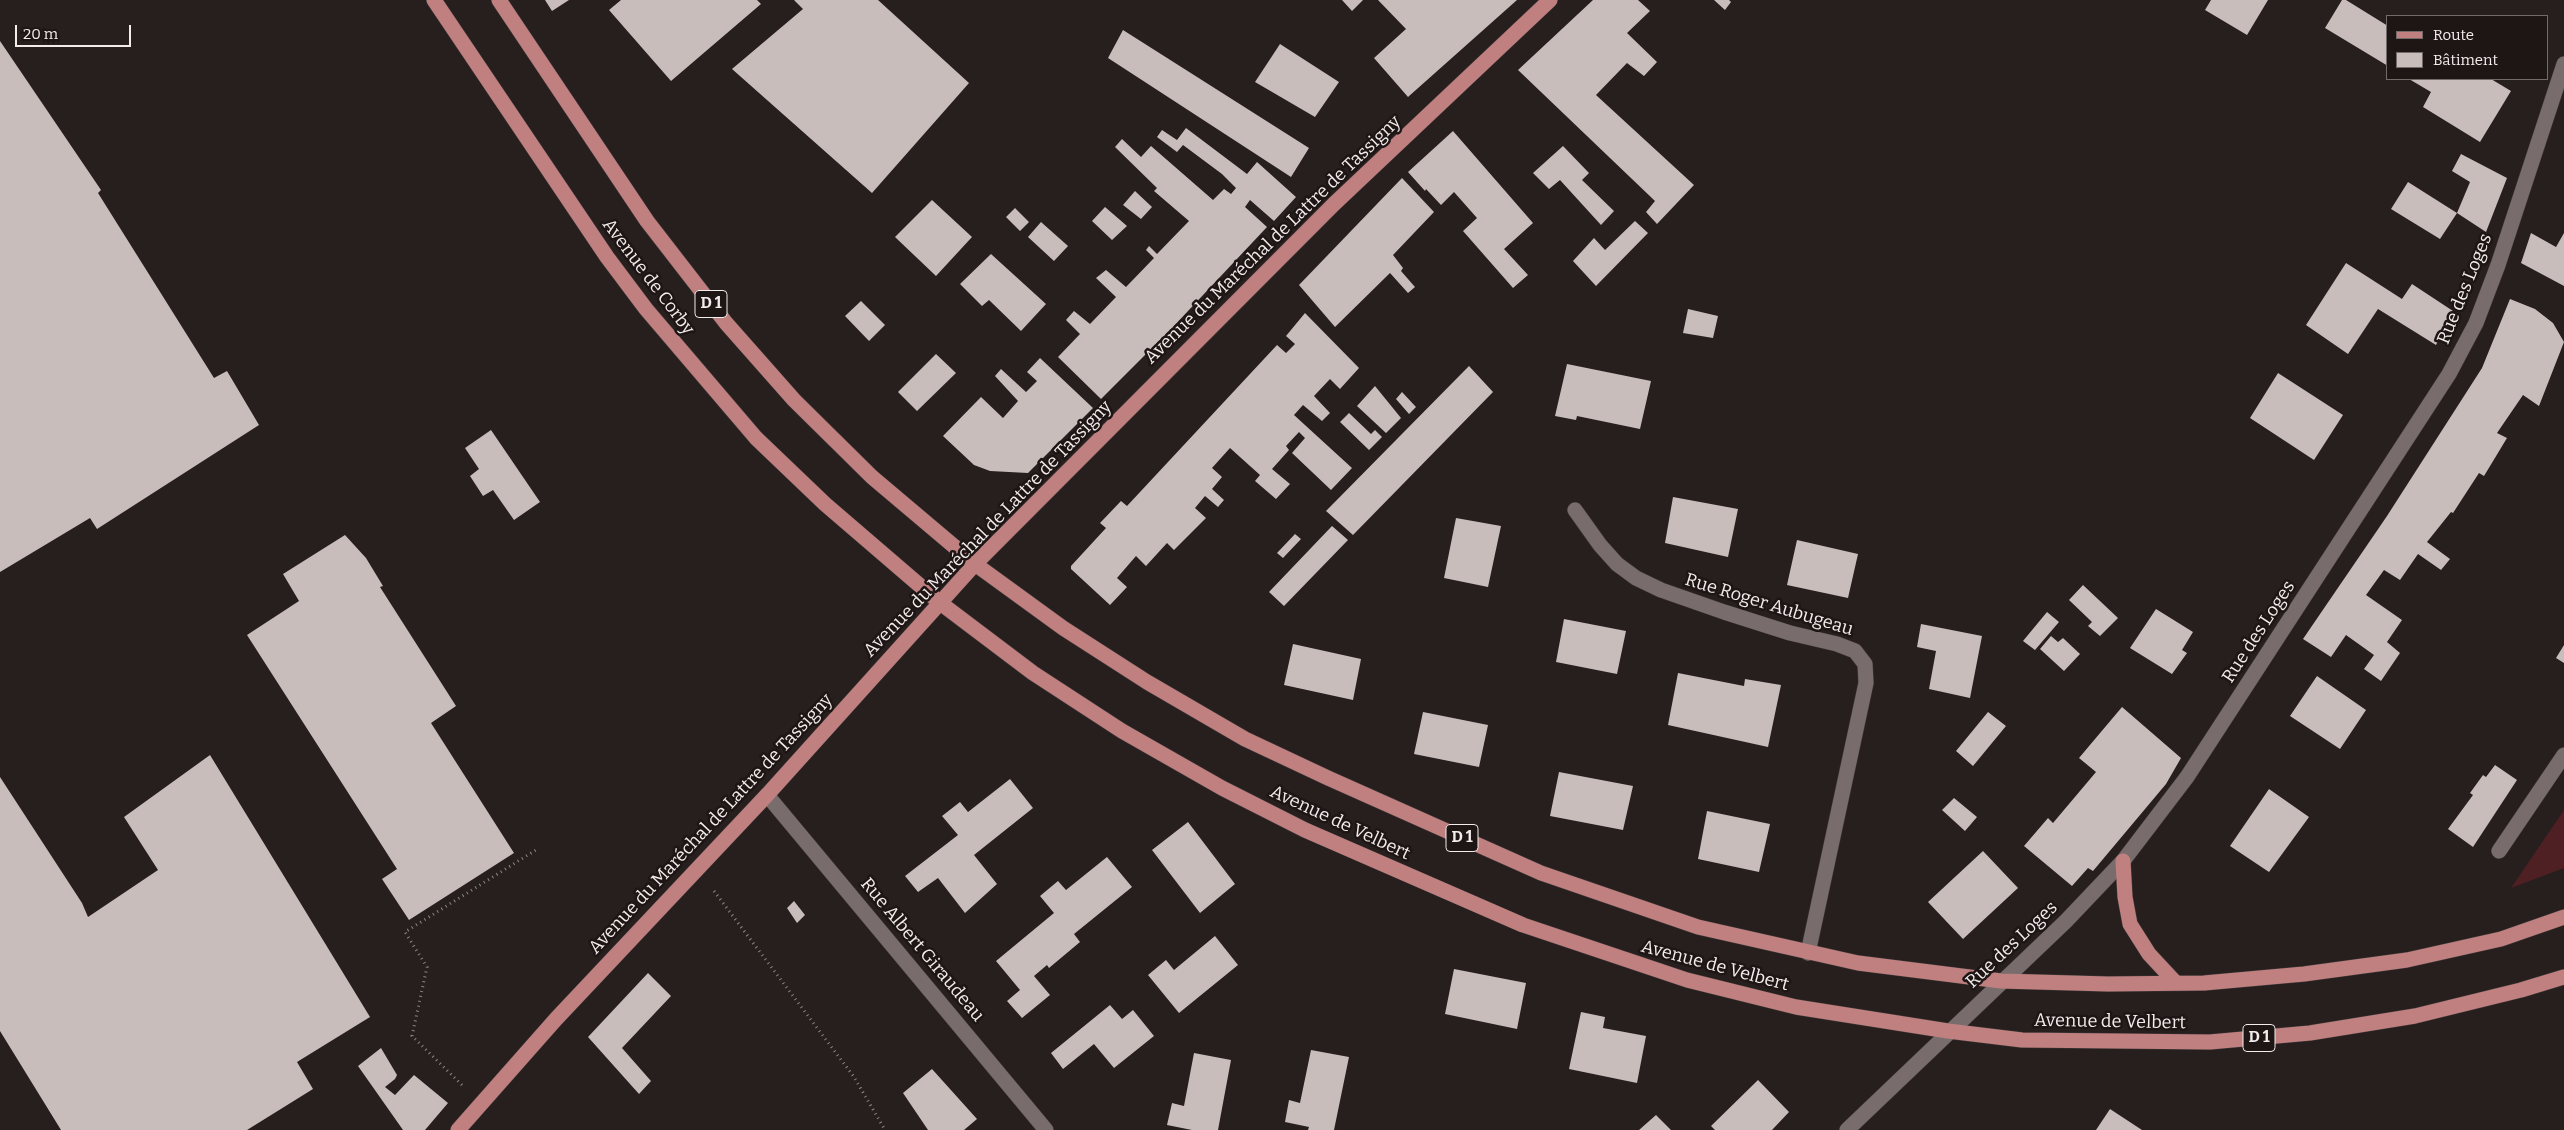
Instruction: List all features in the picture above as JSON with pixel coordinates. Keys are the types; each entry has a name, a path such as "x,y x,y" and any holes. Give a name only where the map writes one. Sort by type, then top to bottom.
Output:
{"main road":[{"name":"Avenue de Corby","path":"434,0 607,256 686,359 756,438 838,517 939,602"},
{"name":"Avenue de Corby","path":"499,0 647,221 726,323 794,400 872,477 975,564"},
{"name":"Avenue du Maréchal de Lattre de Tassigny","path":"458,1130 556,1019 768,795 975,564 1334,204 1550,0"},
{"name":"Avenue de Velbert","path":"975,564 1063,628 1147,682 1245,740 1541,873 1698,927 1808,953 1858,963 2001,981 2108,984 2204,983 2304,974 2406,960 2501,939 2564,917"},
{"name":"Avenue de Velbert","path":"939,602 1033,673 1122,731 1222,788 1306,830 1523,925 1604,954 1687,980 1796,1006 1948,1031 2022,1040 2210,1042 2310,1033 2415,1016 2521,990 2564,977"},
{"path":"2122,860 2124,897 2130,924 2149,954 2176,983"}],"street":[{"name":"Rue des Loges","path":"1848,1130 1948,1031 2066,921 2122,860 2187,777 2449,374 2476,323 2498,264 2564,64"},
{"name":"Rue Roger Aubugeau","path":"1575,510 1600,545 1617,564 1636,578 1661,590 1724,612 1837,644 1855,651 1865,664 1866,683 1808,953"},
{"path":"2499,851 2564,755"},
{"name":"Rue Albert Giraudeau","path":"768,795 1046,1130"}],"path":[{"path":"481,1104 412,1036 428,967 405,932 539,848"},
{"path":"697,868 854,1077 885,1130"}],"shaded area":[{"path":"2564,810 2564,868 2511,888"}],"building":[{"path":"545,0 569,0 552,11"},
{"path":"621,0 757,0 761,4 671,81 609,10"},
{"path":"794,0 878,0 969,83 872,193 732,69 803,9"},
{"path":"1342,0 1363,0 1352,11"},
{"path":"1378,0 1517,0 1408,97 1374,58 1406,29"},
{"path":"1593,0 1638,0 1650,11 1627,33 1657,62 1644,76 1627,63 1596,95 1694,185 1657,224 1646,212 1655,201 1518,70"},
{"path":"1714,0 1729,0 1731,2 1725,10"},
{"path":"2211,0 2268,0 2247,35 2205,10"},
{"path":"2342,0 2346,0 2386,25 2386,65 2325,28"},
{"path":"1123,30 1309,148 1291,177 1108,58"},
{"path":"0,41 101,190 98,193 214,378 227,371 259,425 97,529 90,518 0,572"},
{"path":"1280,44 1339,82 1315,117 1255,82"},
{"path":"2411,80 2493,80 2511,91 2480,142 2423,107 2431,92"},
{"path":"1186,128 1247,174 1257,162 1296,197 1274,221 1250,200 1245,207 1267,227 1172,328 1101,399 1058,357 1080,334 1066,320 1074,311 1090,324 1116,297 1096,278 1106,270 1126,287 1154,258 1146,250 1149,246 1157,254 1189,221 1154,191 1157,188 1115,147 1122,139 1141,157 1151,146 1213,200 1224,189 1231,194 1236,188 1222,174 1183,145 1177,152 1157,137 1162,130 1177,140"},
{"path":"1453,131 1533,223 1504,249 1528,275 1513,288 1463,231 1477,218 1454,192 1441,205 1408,172"},
{"path":"1563,146 1589,173 1582,180 1614,211 1601,225 1560,180 1549,189 1533,173"},
{"path":"2461,154 2507,178 2486,232 2457,213 2470,182 2452,171"},
{"path":"1402,178 1434,212 1393,255 1403,268 1401,271 1415,287 1408,293 1390,273 1335,327 1299,285"},
{"path":"2408,182 2457,213 2440,239 2391,209"},
{"path":"1135,191 1152,207 1141,219 1123,205"},
{"path":"932,200 972,237 936,276 895,237"},
{"path":"1105,207 1127,226 1112,240 1092,221"},
{"path":"1015,208 1029,222 1020,231 1006,217"},
{"path":"1635,221 1648,233 1596,286 1573,261 1594,238 1605,250"},
{"path":"1041,222 1068,246 1054,261 1028,237"},
{"path":"2531,233 2556,247 2564,233 2564,286 2521,263"},
{"path":"991,254 1046,304 1021,331 989,300 982,306 960,284"},
{"path":"2346,263 2402,299 2412,284 2453,311 2436,345 2378,309 2348,354 2306,325"},
{"path":"2510,299 2535,309 2553,323 2564,342 2539,406 2523,395 2497,433 2507,438 2484,476 2479,473 2453,513 2451,512 2427,542 2450,559 2441,570 2418,554 2400,580 2384,570 2366,595 2402,620 2387,642 2400,653 2381,681 2364,669 2374,655 2346,635 2331,657 2303,639 2387,516 2482,368"},
{"path":"861,301 885,325 869,341 845,316"},
{"path":"1688,309 1718,316 1713,338 1683,333"},
{"path":"1305,313 1359,368 1340,389 1330,379 1314,396 1330,413 1322,421 1303,405 1294,415 1352,468 1331,490 1292,453 1305,438 1299,432 1286,446 1289,450 1272,469 1290,484 1276,499 1255,481 1260,475 1230,448 1212,468 1222,477 1212,489 1224,500 1218,507 1205,496 1195,508 1206,518 1174,550 1167,543 1146,566 1136,556 1117,578 1127,587 1110,605 1071,569 1071,566 1106,528 1100,523 1121,501 1127,506 1277,345 1286,353 1295,344 1286,336"},
{"path":"936,354 956,373 917,411 898,392"},
{"path":"1040,358 1093,408 1028,473 990,471 974,465 943,436 981,397 1003,418 1018,401 995,376 1001,369 1026,392 1037,381 1027,372"},
{"path":"1567,364 1651,381 1640,429 1577,416 1576,420 1555,416"},
{"path":"1469,366 1493,392 1353,535 1326,511"},
{"path":"2278,373 2343,415 2314,460 2250,418"},
{"path":"1375,386 1401,418 1386,433 1357,406"},
{"path":"1402,392 1416,407 1409,414 1396,399"},
{"path":"1349,413 1371,434 1375,430 1382,437 1369,450 1340,422"},
{"path":"491,430 540,502 514,520 493,490 483,496 470,476 479,469 465,448"},
{"path":"1673,497 1738,509 1728,557 1665,543"},
{"path":"1456,518 1501,526 1488,587 1444,578"},
{"path":"1332,526 1348,540 1284,606 1269,592"},
{"path":"1295,534 1301,539 1283,558 1277,553"},
{"path":"345,535 366,558 383,586 380,587 456,706 431,723 514,853 409,920 382,879 397,869 247,635 299,601 283,574"},
{"path":"1797,540 1858,554 1848,598 1787,585"},
{"path":"2083,585 2118,618 2100,636 2088,626 2092,622 2069,600"},
{"path":"2156,609 2193,632 2182,650 2187,653 2172,674 2130,648"},
{"path":"2047,612 2059,622 2035,650 2023,641"},
{"path":"1564,619 1626,631 1617,674 1556,662"},
{"path":"1921,624 1982,636 1970,698 1929,689 1936,651 1917,647"},
{"path":"2051,636 2058,642 2063,638 2080,654 2064,671 2040,649"},
{"path":"1293,644 1361,659 1353,700 1284,685"},
{"path":"2564,645 2564,663 2556,658"},
{"path":"1678,673 1744,686 1745,679 1781,685 1768,747 1668,725"},
{"path":"2317,676 2366,710 2340,749 2290,716"},
{"path":"2122,707 2181,758 2166,784 2093,871 2088,868 2072,886 2024,846 2048,818 2053,823 2096,772 2079,758"},
{"path":"1423,712 1488,725 1479,767 1414,754"},
{"path":"1988,712 2006,726 1973,766 1956,751"},
{"path":"210,755 370,1017 297,1062 313,1089 247,1130 61,1130 0,1031 0,777 82,903 88,917 158,870 124,817"},
{"path":"2495,765 2517,780 2473,847 2448,829 2473,795 2470,793 2483,775 2486,777"},
{"path":"1559,772 1633,786 1623,830 1550,816"},
{"path":"1010,779 1033,808 974,855 997,884 965,913 938,878 918,892 905,876 958,835 942,816 960,802 968,812"},
{"path":"2269,789 2309,817 2269,872 2230,846"},
{"path":"1954,798 1977,817 1965,831 1942,810"},
{"path":"1707,811 1770,824 1759,872 1698,859"},
{"path":"1188,822 1235,884 1200,913 1152,850"},
{"path":"1983,851 2018,888 1963,939 1928,902"},
{"path":"1107,857 1132,887 1074,934 1080,942 1049,968 1047,965 1034,976 1050,995 1022,1018 1007,1001 1020,990 996,961 1054,913 1040,896 1058,881 1066,890"},
{"path":"794,901 805,915 797,923 787,908"},
{"path":"1215,936 1238,965 1179,1013 1148,975 1166,960 1174,970"},
{"path":"1454,969 1526,983 1517,1029 1445,1014"},
{"path":"648,973 671,996 622,1048 651,1081 639,1094 588,1037"},
{"path":"1110,1005 1122,1019 1133,1010 1154,1036 1114,1068 1094,1044 1063,1069 1051,1053"},
{"path":"1581,1012 1605,1017 1603,1028 1646,1036 1637,1083 1569,1069"},
{"path":"381,1048 397,1075 385,1087 395,1095 414,1075 448,1103 425,1130 403,1130 358,1066"},
{"path":"1311,1050 1349,1057 1334,1130 1308,1130 1309,1127 1285,1122 1289,1100 1300,1103"},
{"path":"1194,1053 1231,1060 1218,1130 1192,1130 1167,1125 1172,1103 1184,1106"},
{"path":"932,1069 977,1119 964,1130 928,1130 903,1093"},
{"path":"1758,1080 1789,1112 1772,1130 1715,1130 1711,1126"},
{"path":"2110,1109 2142,1130 2096,1130"},
{"path":"1656,1115 1671,1130 1639,1130"}]}
